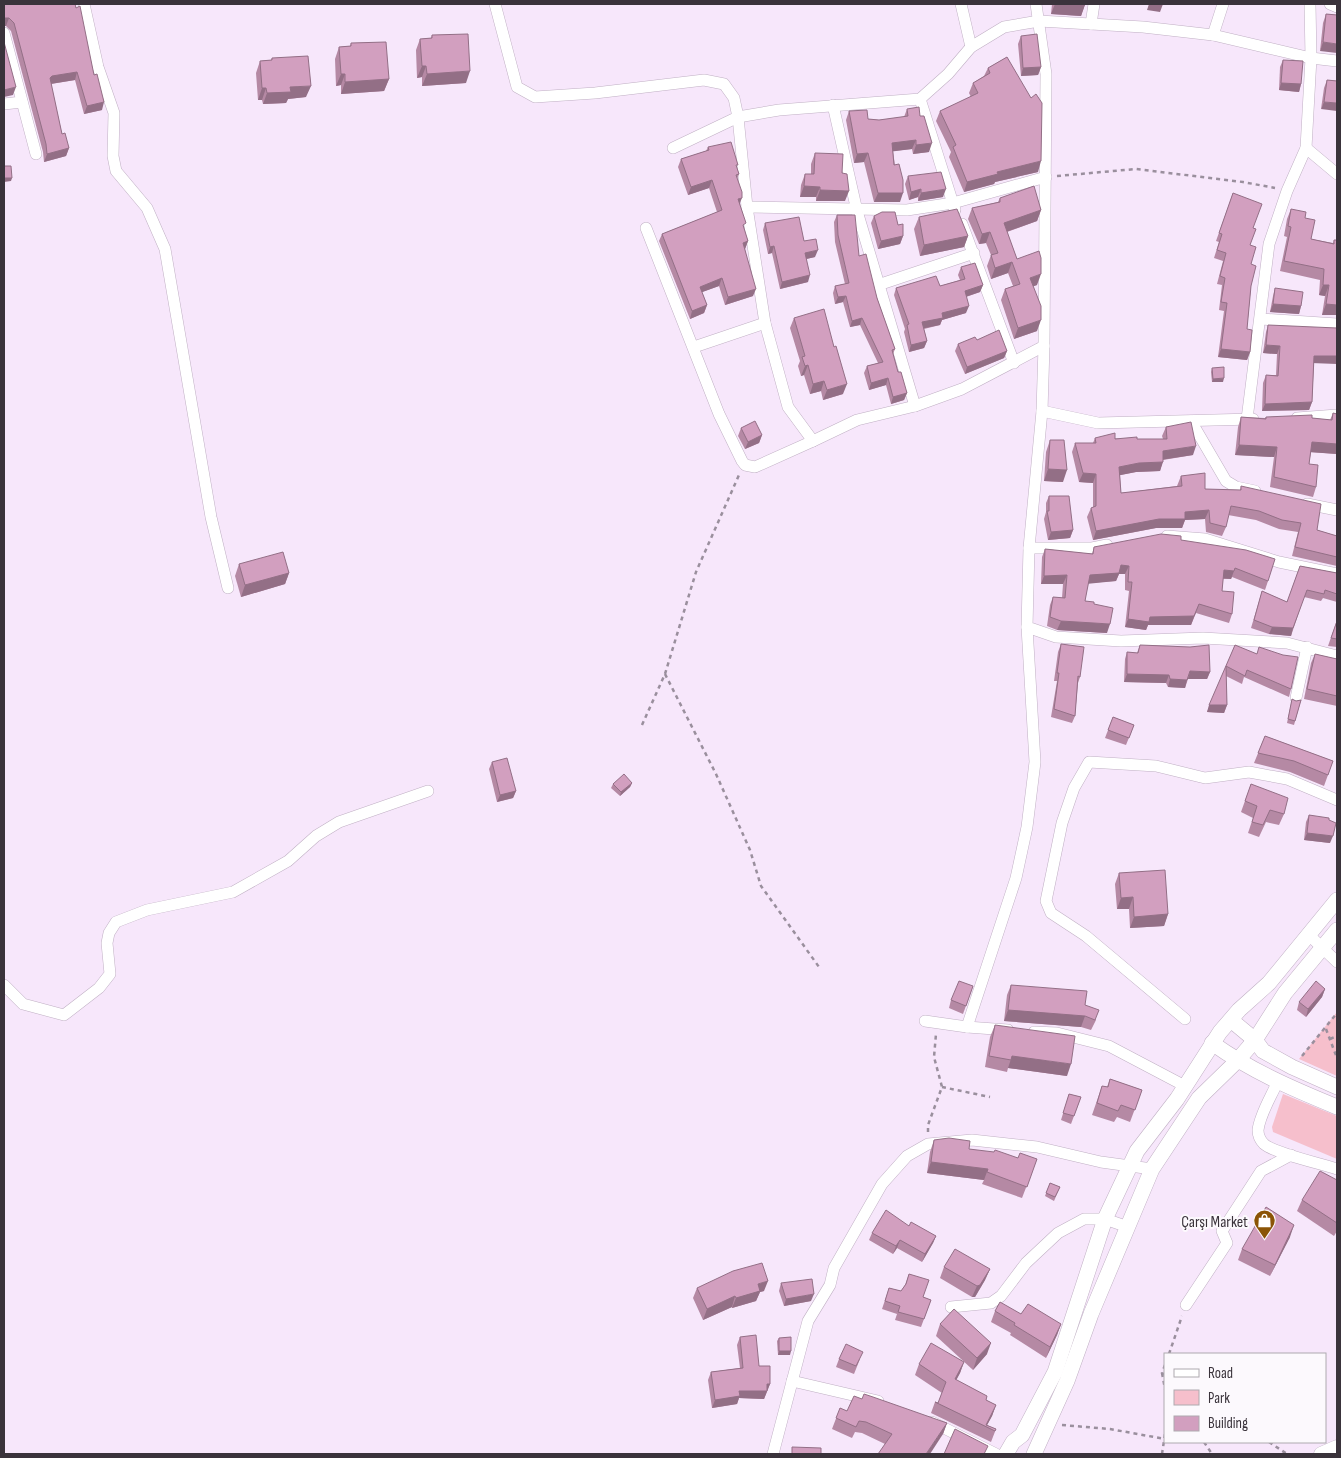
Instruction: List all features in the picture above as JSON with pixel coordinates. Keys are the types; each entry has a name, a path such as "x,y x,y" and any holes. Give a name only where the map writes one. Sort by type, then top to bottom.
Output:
{"main road":[{"path":"1006,1454 1013,1442 1022,1435 1055,1372 1105,1219 1142,1142 1184,1086 1212,1043 1239,1010 1269,983 1337,900"},
{"path":"1034,1454 1067,1381 1091,1314 1152,1170 1199,1098 1237,1061 1255,1040 1285,993 1337,930"},
{"path":"1231,1020 1255,1040 1263,1051 1292,1067 1337,1087"},
{"path":"1212,1043 1237,1061 1277,1083 1337,1107"}],"street":[{"path":"84,4 98,67 114,113 116,171 147,208 164,249 211,517 228,588"},
{"path":"495,4 517,87 535,97 595,93 704,80 724,84 734,98 738,117 747,207 765,323 788,407 813,441"},
{"path":"961,4 971,48"},
{"path":"967,1027 1016,878 1027,827 1035,762 1027,627 1029,548 1042,411 1046,177 1046,74 1036,4"},
{"path":"1091,24 1094,4"},
{"path":"1213,35 1223,4"},
{"path":"1247,419 1269,244 1286,191 1306,148 1311,58 1310,4"},
{"path":"1330,4 1337,7"},
{"path":"673,148 738,117 779,110 920,99 948,74 971,48 1004,27 1039,21 1143,27 1213,35 1311,58 1337,61"},
{"path":"4,33 36,154"},
{"path":"920,99 953,203 974,253 1014,363"},
{"path":"4,104 22,102"},
{"path":"833,105 857,211 916,406"},
{"path":"1306,148 1337,174"},
{"path":"747,207 857,211 907,210 953,203 1046,177"},
{"path":"646,228 719,414 745,465 760,465 857,420 916,406 962,388 1044,346"},
{"path":"878,285 974,253"},
{"path":"1261,319 1337,324"},
{"path":"694,347 765,323"},
{"path":"1042,411 1098,423 1266,419"},
{"path":"1284,418 1337,415"},
{"path":"1191,421 1226,481 1236,487 1271,495"},
{"path":"1297,501 1337,510"},
{"path":"1157,535 1205,539 1279,562 1337,574"},
{"path":"1029,548 1092,548 1120,542"},
{"path":"1027,627 1056,637 1112,641 1203,638 1287,643 1337,656"},
{"path":"1296,698 1307,647"},
{"path":"1185,1019 1086,936 1051,913 1046,901 1062,822 1074,788 1089,762 1156,766 1205,778 1249,772 1287,779 1337,800"},
{"path":"4,985 22,1004 64,1015 99,988 110,974 107,943 109,933 116,922 147,910 234,892 288,861 316,836 339,822 428,791"},
{"path":"1308,934 1337,962"},
{"path":"925,1020 967,1027 1057,1033 1109,1046 1184,1086"},
{"path":"1277,1083 1258,1131 1264,1145 1337,1169"},
{"path":"773,1454 808,1321 830,1285 834,1268 882,1184 908,1156 928,1144 972,1140 1038,1147 1129,1167 1152,1170"},
{"path":"1186,1304 1226,1243 1222,1231 1260,1171 1291,1155"},
{"path":"951,1307 991,1303 1000,1296 1026,1264 1058,1233 1084,1219 1105,1219 1128,1227"},
{"path":"792,1381 871,1399 888,1406"},
{"path":"923,1419 996,1454"},
{"path":"1321,1454 1337,1447"}],"path":[{"path":"1046,177 1136,169 1243,182 1286,191"},
{"path":"642,725 665,674 696,572 734,485 745,465"},
{"path":"665,674 716,774 750,850 761,886 819,967"},
{"path":"1292,1067 1326,1029 1337,1013"},
{"path":"928,1144 928,1124 942,1087 934,1057 937,1022"},
{"path":"1326,1029 1337,1058"},
{"path":"1330,1039 1337,1036"},
{"path":"942,1087 990,1097"},
{"path":"1168,1353 1186,1304"},
{"path":"1049,1422 1072,1427 1110,1429 1164,1439 1162,1454"},
{"path":"1205,1443 1212,1454"},
{"path":"1270,1443 1286,1454"}],"green space":[{"path":"1337,1012 1337,1076 1299,1059"},
{"path":"1283,1094 1337,1116 1337,1159 1273,1132 1272,1127"}],"building":[{"path":"4,4 75,4 76,8 80,6 94,75 97,74 104,102 87,106 77,72 52,76 50,78 62,134 65,133 69,148 47,154 14,23 9,18 4,19"},
{"path":"1326,14 1337,15 1337,44 1323,42"},
{"path":"468,34 470,71 427,74 426,66 422,66 420,39 432,38 432,35"},
{"path":"1037,34 1041,67 1023,68 1021,36"},
{"path":"4,42 16,87 4,90"},
{"path":"386,42 389,79 345,82 345,74 341,74 339,47 351,46 351,43"},
{"path":"308,56 311,86 290,87 291,92 267,93 266,88 262,88 260,61 272,60 272,58"},
{"path":"1007,57 1031,98 1036,94 1042,103 1041,161 967,182 953,147 956,145 940,111 978,93 973,83 990,73 988,68"},
{"path":"1283,60 1303,61 1301,84 1281,83"},
{"path":"1327,80 1337,81 1337,103 1324,102"},
{"path":"919,107 920,116 924,116 932,143 916,145 916,140 892,143 894,165 899,164 903,180 903,193 878,193 868,153 857,154 849,111 867,110 868,119 879,120 908,116 907,109"},
{"path":"731,142 738,165 736,165 739,174 736,175 742,192 742,198 738,199 746,223 743,225 748,241 743,243 756,289 728,297 722,278 700,287 707,305 692,311 662,234 722,210 712,180 691,187 681,159 709,150 708,147"},
{"path":"815,153 843,154 842,173 847,174 849,191 820,190 820,187 804,186 805,174 814,174"},
{"path":"4,166 11,166 12,178 4,178"},
{"path":"941,172 946,189 921,193 921,189 911,192 908,176"},
{"path":"1034,186 1041,210 1004,223 1017,259 1039,251 1041,258 1041,274 1030,278 1041,306 1041,320 1018,328 1005,289 1020,284 1012,262 995,268 991,255 998,253 990,232 982,234 972,208 1000,202 1000,198"},
{"path":"1233,193 1262,204 1253,228 1256,229 1250,245 1256,247 1251,264 1256,266 1251,286 1247,329 1252,330 1250,352 1221,349 1227,303 1221,302 1225,278 1220,276 1226,253 1217,250 1222,234 1219,233"},
{"path":"957,209 968,236 924,245 919,217"},
{"path":"1291,209 1306,212 1305,218 1315,220 1311,239 1334,244 1334,240 1337,240 1337,305 1326,304 1329,285 1323,285 1324,269 1284,261 1291,227 1288,226"},
{"path":"882,212 895,212 898,225 903,224 903,236 881,241 874,216"},
{"path":"837,215 855,215 859,256 866,254 877,298 895,349 892,350 898,372 901,372 907,393 893,397 888,378 871,383 867,366 883,362 862,318 852,321 846,296 838,297 835,286 849,283 838,235"},
{"path":"799,217 804,241 816,239 818,250 805,253 810,275 782,282 774,246 770,247 765,223"},
{"path":"975,263 983,285 965,291 969,306 942,313 943,318 922,322 927,341 911,345 907,325 909,324 896,288 936,276 940,286 965,279 961,267"},
{"path":"1275,288 1303,292 1301,306 1273,304"},
{"path":"824,309 834,347 836,346 847,384 827,390 824,381 813,384 808,365 805,366 802,357 805,356 794,318"},
{"path":"1268,325 1337,328 1337,356 1314,356 1312,402 1265,404 1266,375 1278,376 1280,346 1266,345"},
{"path":"999,330 1007,351 967,367 958,344 975,337 977,340"},
{"path":"1224,367 1224,378 1213,379 1212,368"},
{"path":"1333,413 1337,414 1337,444 1312,442 1309,464 1318,465 1316,487 1274,477 1277,447 1239,445 1241,417 1266,419 1266,417 1312,415 1312,418 1332,420"},
{"path":"755,421 762,435 748,442 741,428"},
{"path":"1191,422 1196,446 1163,451 1163,462 1139,463 1119,467 1121,493 1182,486 1181,476 1205,473 1205,489 1241,490 1241,486 1321,504 1317,530 1337,536 1337,557 1295,547 1301,523 1282,520 1259,511 1231,506 1226,527 1210,523 1209,510 1185,512 1185,519 1159,519 1096,531 1091,508 1096,506 1096,474 1083,473 1075,443 1096,443 1095,438 1115,433 1115,439 1137,437 1137,439 1167,439 1166,427"},
{"path":"1050,440 1064,440 1067,470 1048,469"},
{"path":"1049,496 1069,496 1073,530 1051,532 1047,511 1049,511"},
{"path":"1161,534 1181,536 1181,540 1246,550 1275,559 1268,581 1235,568 1234,571 1224,570 1222,591 1234,592 1232,614 1199,604 1194,616 1150,617 1149,622 1128,619 1132,582 1128,582 1129,566 1121,565 1119,573 1090,575 1085,601 1113,608 1110,624 1061,621 1050,617 1053,597 1065,598 1067,575 1044,576 1045,549 1093,554 1094,547"},
{"path":"283,552 289,573 245,585 239,564"},
{"path":"1300,566 1337,573 1337,594 1325,590 1324,594 1307,590 1293,628 1272,627 1254,620 1262,591 1287,602"},
{"path":"1337,621 1337,639 1331,638"},
{"path":"1061,644 1084,647 1080,677 1078,676 1075,716 1054,709"},
{"path":"1140,645 1190,647 1209,645 1210,672 1190,671 1187,680 1170,679 1169,675 1127,674 1127,652 1138,653"},
{"path":"1235,645 1257,654 1259,647 1283,655 1298,657 1291,689 1247,670 1245,676 1226,666 1227,705 1209,705"},
{"path":"1315,654 1337,659 1337,696 1307,689"},
{"path":"1292,699 1296,701 1301,700 1295,721 1288,719"},
{"path":"1113,717 1134,725 1129,738 1108,730"},
{"path":"1265,736 1333,761 1328,775 1294,761 1258,753"},
{"path":"507,758 516,791 500,795 492,762"},
{"path":"624,774 632,783 621,792 613,784"},
{"path":"1251,784 1288,798 1284,814 1270,810 1263,825 1252,822 1257,806 1245,801"},
{"path":"1309,815 1329,818 1329,820 1336,823 1333,836 1307,833"},
{"path":"1165,870 1168,914 1134,917 1133,897 1121,898 1119,873"},
{"path":"959,981 973,986 966,1006 951,1000"},
{"path":"1316,981 1325,989 1308,1009 1299,1002"},
{"path":"1011,985 1087,991 1085,1005 1099,1010 1095,1020 1085,1016 1008,1010"},
{"path":"995,1025 1075,1036 1071,1064 1012,1056 1011,1060 989,1056"},
{"path":"1110,1079 1142,1090 1135,1110 1121,1105 1118,1111 1097,1103 1102,1086 1108,1087"},
{"path":"1069,1094 1081,1097 1074,1116 1063,1113"},
{"path":"949,1138 970,1141 969,1149 994,1152 995,1150 1018,1158 1020,1153 1037,1159 1027,1187 987,1172 988,1169 931,1162 934,1140"},
{"path":"1320,1171 1337,1180 1337,1223 1302,1200"},
{"path":"1050,1183 1060,1187 1055,1197 1046,1193"},
{"path":"1266,1207 1294,1225 1275,1265 1242,1249"},
{"path":"886,1210 909,1226 911,1222 936,1236 925,1254 900,1240 896,1246 872,1233"},
{"path":"955,1249 990,1269 980,1285 977,1286 944,1267"},
{"path":"762,1263 768,1281 758,1284 760,1291 736,1298 735,1296 707,1309 697,1288 733,1271"},
{"path":"909,1274 929,1280 923,1297 931,1300 924,1319 898,1312 900,1306 885,1301 889,1288 901,1291 906,1284"},
{"path":"812,1279 814,1294 786,1299 781,1283"},
{"path":"1000,1302 1021,1314 1028,1304 1061,1324 1050,1347 995,1311"},
{"path":"954,1309 991,1343 977,1358 940,1324"},
{"path":"756,1335 759,1366 770,1366 770,1384 767,1384 767,1391 739,1391 740,1396 715,1400 711,1372 743,1368 740,1337"},
{"path":"791,1337 791,1351 779,1351 779,1338"},
{"path":"931,1343 964,1362 955,1379 987,1396 986,1400 996,1405 986,1425 996,1429 995,1431 935,1402 938,1403 946,1382 919,1364"},
{"path":"846,1344 863,1352 856,1366 839,1359"},
{"path":"864,1394 947,1423 926,1454 878,1454 892,1434 866,1422 859,1421 856,1427 836,1418 840,1408 847,1411 854,1396 862,1399"},
{"path":"955,1429 988,1446 984,1454 944,1454"},
{"path":"792,1447 821,1448 821,1454 792,1454"}],"place":[{"name":"Çarşı Market","path":"1264,1240"}]}
